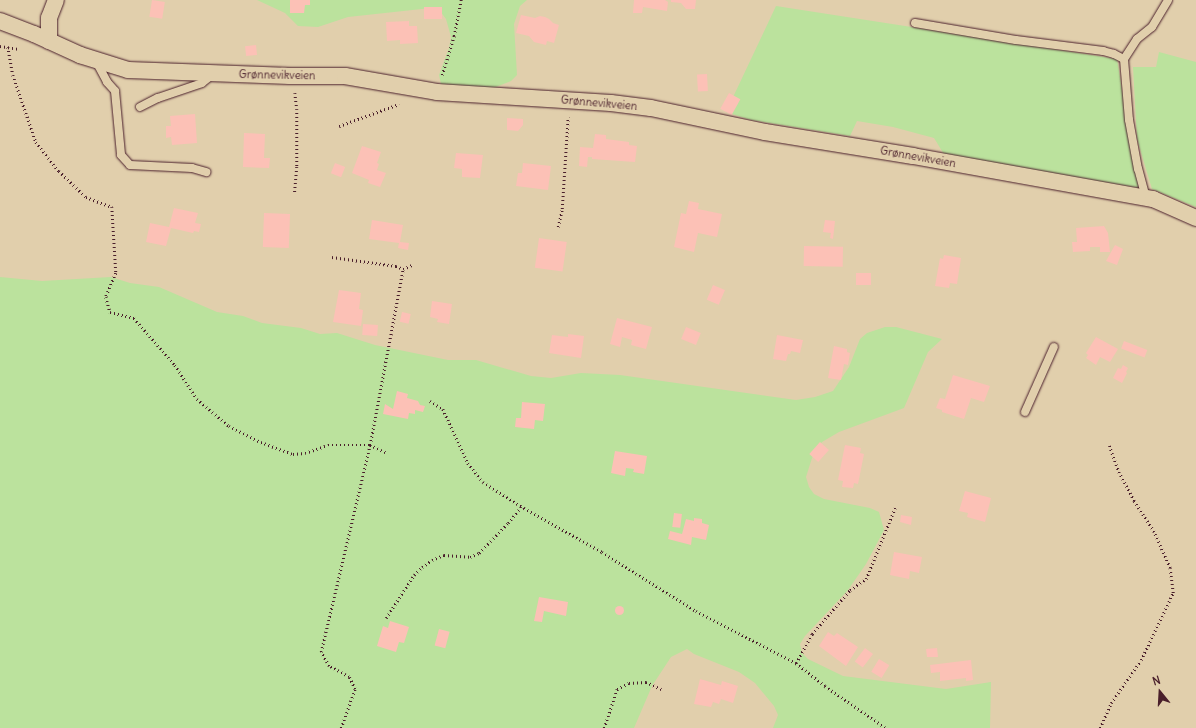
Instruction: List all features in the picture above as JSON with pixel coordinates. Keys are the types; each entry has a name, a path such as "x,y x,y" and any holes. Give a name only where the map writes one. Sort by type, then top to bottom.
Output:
{"street":[{"path":"49,41 49,18 56,0"},
{"name":"Grønnevikveien","path":"0,21 80,55 128,70 214,74 345,76 437,92 569,100 651,108 765,132 914,156 1153,199 1196,218"}],"lane":[{"path":"1146,198 1138,169 1129,120 1124,59 1137,39 1152,27 1168,0"},
{"path":"915,23 1016,40 1103,52 1114,54 1124,59"},
{"path":"96,60 107,82 115,91 121,155 130,165 192,168 206,172"},
{"path":"140,107 158,98 202,83 214,74"},
{"path":"1025,412 1054,347"}],"path":[{"path":"437,92 454,36 461,0"},
{"path":"8,47 13,75 36,142 59,171 86,197 112,208 116,273 106,297 110,312 134,318 175,365 197,399 229,426 261,442 293,454 305,453 328,445 370,445 387,452"},
{"path":"292,76 297,109 297,167 295,192"},
{"path":"558,227 563,194 569,100"},
{"path":"338,126 400,103"},
{"path":"332,257 396,266 403,269 412,266"},
{"path":"341,728 355,689 349,677 329,666 321,652 370,445 403,269"},
{"path":"430,401 443,409 468,463 483,482 521,507 602,552 696,610 796,663 825,686 886,728"},
{"path":"1100,728 1111,703 1141,660 1174,593 1170,568 1154,532 1134,501 1119,473 1109,446"},
{"path":"386,618 414,575 422,567 432,560 444,555 470,557 479,553 521,507"},
{"path":"796,663 812,634 850,590 866,579 894,508"},
{"path":"604,728 617,689 629,683 640,682 646,682 661,689"}],"green space":[{"path":"257,0 527,0 520,6 514,24 517,75 511,81 493,88 470,90 441,84 439,75 449,48 451,37 446,19 440,11 431,8 348,17 318,27 298,26 285,13"},
{"path":"776,6 1117,59 1139,188 945,156 934,138 893,127 857,121 850,136 751,120 726,112"},
{"path":"1159,52 1196,62 1196,207 1152,189 1137,139 1133,67 1156,67"},
{"path":"0,277 42,281 111,277 130,283 159,287 217,312 243,316 262,323 301,328 320,334 337,333 375,345 448,360 476,360 531,376 551,378 581,373 620,375 796,400 815,397 833,391 849,367 860,339 867,333 885,327 896,327 942,339 928,352 904,408 839,432 822,442 812,458 806,477 809,487 814,494 824,499 870,508 879,512 884,530 866,564 848,590 805,636 800,644 802,653 808,659 843,676 946,689 991,682 990,728 773,728 778,715 774,706 755,683 739,672 694,654 687,649 671,657 652,686 634,728 0,728"}],"building":[{"path":"152,0 165,2 162,19 149,17"},
{"path":"290,0 310,0 310,5 305,5 304,13 290,13"},
{"path":"634,0 665,0 668,2 667,11 643,7 642,13 633,13"},
{"path":"671,0 696,0 695,9 686,9 681,3 671,2"},
{"path":"424,7 442,7 442,19 424,19"},
{"path":"521,15 535,18 540,16 545,17 553,23 559,25 554,43 547,41 546,45 534,42 529,36 516,33"},
{"path":"409,21 409,26 417,26 418,43 400,44 400,40 387,41 386,22"},
{"path":"256,45 257,55 246,56 245,46"},
{"path":"707,74 708,91 698,92 697,75"},
{"path":"729,93 740,99 732,115 720,109"},
{"path":"195,114 197,143 172,145 171,137 166,138 166,126 171,126 170,116"},
{"path":"507,118 523,119 523,125 518,131 507,130"},
{"path":"244,133 265,134 264,158 270,158 269,168 243,167"},
{"path":"595,134 606,135 606,139 629,142 629,145 637,146 635,162 592,159 592,157 588,157 587,167 579,166 580,147 593,148"},
{"path":"362,146 381,152 377,163 379,164 377,170 386,173 380,187 368,183 369,180 352,173"},
{"path":"456,153 483,155 480,178 462,177 462,169 454,168"},
{"path":"335,163 345,167 341,177 331,173"},
{"path":"523,163 551,166 548,190 516,186 518,173 522,173"},
{"path":"689,201 699,203 698,209 722,214 717,237 698,233 694,252 674,247 681,213 686,214"},
{"path":"174,208 198,213 195,223 201,224 199,232 194,231 193,233 171,228 166,246 146,242 150,223 169,227"},
{"path":"264,213 290,214 289,248 263,247"},
{"path":"372,220 403,225 400,242 409,243 408,250 398,248 399,243 369,239"},
{"path":"825,220 835,221 833,239 830,238 831,233 823,232"},
{"path":"1104,226 1108,233 1110,252 1100,252 1100,247 1090,247 1090,251 1073,252 1072,242 1077,242 1076,228"},
{"path":"539,238 567,242 563,272 535,268"},
{"path":"1115,245 1123,249 1117,265 1106,261"},
{"path":"804,246 843,247 843,267 804,266"},
{"path":"944,255 961,258 957,284 950,283 949,288 935,286 940,258 943,259"},
{"path":"856,273 871,273 871,285 856,285"},
{"path":"713,285 725,290 719,305 707,300"},
{"path":"339,290 361,293 359,309 363,310 361,326 333,322"},
{"path":"432,301 452,304 449,324 437,322 438,319 430,317"},
{"path":"402,312 411,314 409,324 400,322"},
{"path":"617,318 652,327 646,349 631,345 632,340 622,337 620,347 610,344"},
{"path":"363,324 378,325 377,336 362,335"},
{"path":"686,327 701,333 696,345 681,339"},
{"path":"568,334 584,336 581,358 549,353 552,335 568,337"},
{"path":"777,335 803,340 800,353 791,351 790,354 788,354 786,361 773,359"},
{"path":"1096,337 1118,349 1110,362 1100,357 1096,365 1086,358 1088,355 1086,353"},
{"path":"1124,341 1147,350 1144,357 1121,348"},
{"path":"834,346 847,349 847,352 850,353 848,365 844,364 841,380 828,378"},
{"path":"1123,365 1128,368 1122,383 1113,378 1118,368 1121,369"},
{"path":"953,375 990,386 984,402 971,398 964,419 942,412 942,410 936,408 940,398 945,399"},
{"path":"397,391 408,394 407,398 418,401 420,405 425,406 423,412 415,410 415,414 409,413 408,419 383,414 385,404 393,409"},
{"path":"522,402 545,404 543,421 535,420 534,429 515,427 516,418 521,418"},
{"path":"820,442 829,450 818,462 809,454"},
{"path":"845,445 861,448 860,453 864,454 858,484 854,483 853,488 842,487 843,481 838,480"},
{"path":"615,451 647,456 644,474 633,472 634,469 626,468 625,476 611,473"},
{"path":"965,491 991,498 985,522 967,517 968,513 959,511"},
{"path":"674,513 682,514 680,528 672,527"},
{"path":"901,515 912,517 911,525 900,522"},
{"path":"694,518 702,519 702,523 709,525 706,540 692,537 691,545 668,539 670,531 682,534 686,519 694,521"},
{"path":"894,552 922,557 919,573 910,571 909,579 890,575"},
{"path":"539,597 568,602 566,616 544,611 542,622 534,621"},
{"path":"619,605 624,610 619,615 614,610"},
{"path":"390,621 409,627 404,643 399,642 396,652 377,646 383,626 388,628"},
{"path":"439,629 450,632 445,648 435,645"},
{"path":"828,632 834,636 837,633 858,647 846,666 819,646"},
{"path":"865,648 873,654 863,668 855,662"},
{"path":"937,648 938,657 927,657 926,649"},
{"path":"879,659 889,665 882,678 871,672"},
{"path":"971,660 973,680 966,681 966,678 940,681 940,672 931,673 930,665"},
{"path":"700,679 721,685 722,681 738,686 733,703 721,699 719,704 713,702 711,707 694,704"}]}
